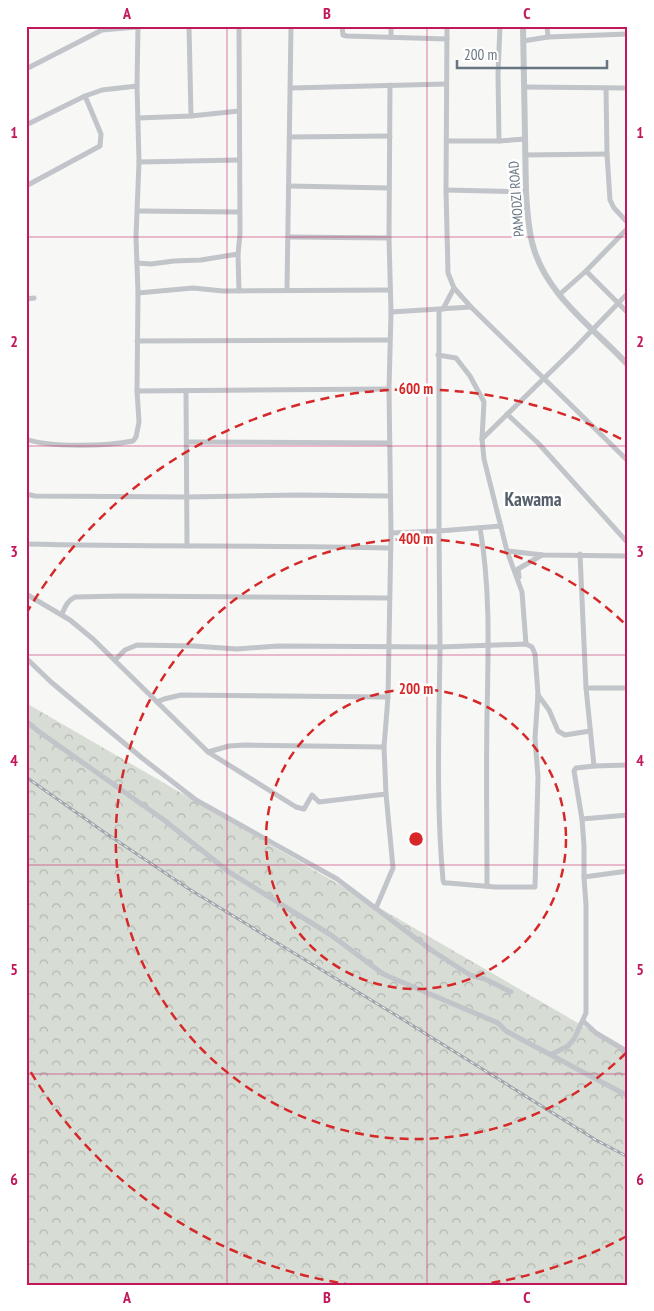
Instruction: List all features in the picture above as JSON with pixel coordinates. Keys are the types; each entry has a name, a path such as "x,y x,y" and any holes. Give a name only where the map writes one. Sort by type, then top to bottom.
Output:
{"street":[{"path":"189,26 191,116"},
{"path":"239,26 239,291"},
{"path":"287,290 291,26"},
{"path":"342,26 343,35 347,36 447,39"},
{"path":"391,26 391,38"},
{"path":"447,26 446,190 448,273 454,288 628,461"},
{"path":"499,141 500,26"},
{"name":"PAMODZI ROAD","path":"523,26 526,192 527,215 532,243 538,261 559,295 628,365"},
{"path":"548,26 548,37"},
{"path":"599,26 599,34"},
{"path":"26,69 102,30 138,27 139,162 136,263 139,422 136,437 133,441 59,444 42,443 26,439"},
{"path":"524,41 548,37 628,34"},
{"path":"291,88 446,84"},
{"path":"376,908 394,868 386,794 384,747 388,697 391,533 389,389 391,312 389,238 390,85"},
{"path":"26,125 85,96 102,90 137,86"},
{"path":"525,87 628,88"},
{"path":"606,88 610,200 614,208 628,224"},
{"path":"26,186 100,146 101,134 85,96"},
{"path":"138,118 191,116 239,111"},
{"path":"290,137 390,136"},
{"path":"447,142 525,139"},
{"path":"525,155 607,154"},
{"path":"139,162 239,160"},
{"path":"289,186 389,188"},
{"path":"446,190 526,192"},
{"path":"138,211 239,212"},
{"path":"559,295 586,271 628,228"},
{"path":"289,237 389,238"},
{"path":"136,263 151,264 201,260 238,254"},
{"path":"586,271 628,313"},
{"path":"138,293 193,288 223,291 390,290"},
{"path":"115,660 125,650 137,645 237,649 278,646 389,646 440,647 489,647 526,644 532,647 535,654 538,694 535,738 538,777 536,886 528,888 487,886 444,883 443,880 439,841 438,800 440,647 438,355 441,309 454,288"},
{"path":"482,439 628,293"},
{"path":"26,299 34,298"},
{"path":"391,312 471,307"},
{"path":"137,340 389,340"},
{"path":"438,355 456,358 470,376 484,402 482,439 484,459 507,551 522,592"},
{"path":"137,391 389,389"},
{"path":"186,391 187,546"},
{"path":"507,414 539,444 628,543"},
{"path":"483,422 493,427"},
{"path":"187,442 390,443"},
{"path":"26,494 35,496 188,497 298,494 390,496"},
{"path":"391,533 501,526"},
{"path":"480,528 487,566 489,647 487,886"},
{"path":"26,544 390,548"},
{"path":"507,551 543,554 628,556"},
{"path":"526,644 522,592 518,569 543,554"},
{"path":"580,554 586,688 594,766"},
{"path":"26,594 62,614 93,639 208,752 266,789 302,809 312,795 319,802 386,794"},
{"path":"62,614 70,599 75,597 390,598"},
{"path":"26,658 51,682 142,758 196,800 337,879 459,968 511,992"},
{"path":"586,688 628,688"},
{"path":"157,702 164,698 181,694 388,697"},
{"path":"538,694 562,734 565,736 590,731"},
{"path":"26,721 164,820 229,872 331,935 383,974 493,1021 502,1026 506,1031 628,1096"},
{"path":"208,752 228,746 245,745 384,747"},
{"path":"552,1054 568,1046 586,1013 584,846 582,818 574,771 576,768 628,765"},
{"path":"582,818 628,815"},
{"path":"584,877 628,871"},
{"path":"583,1021 596,1033 628,1052"}],"green space":[{"path":"26,703 628,1052 628,1285 26,1285"}],"railway":[{"path":"26,777 189,889 596,1140 628,1157"}],"district":[{"name":"Kawama","path":"533,499"}]}
